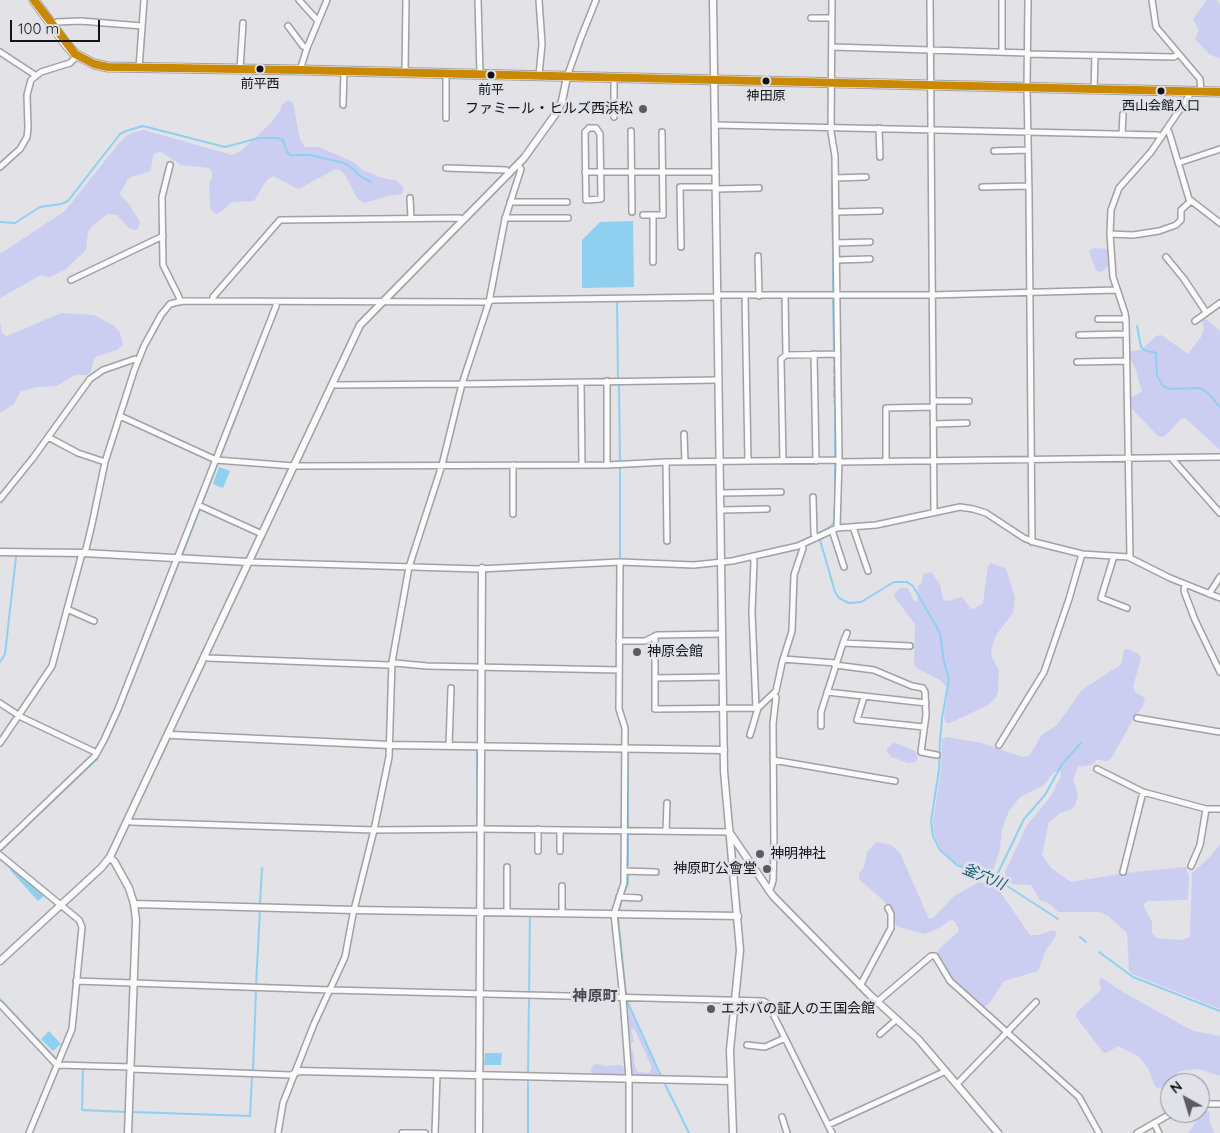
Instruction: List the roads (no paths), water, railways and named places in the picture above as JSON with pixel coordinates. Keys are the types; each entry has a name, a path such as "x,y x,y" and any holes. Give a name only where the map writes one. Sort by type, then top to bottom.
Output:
{"main road":[{"path":"34,0 52,26 77,56 87,62 100,66 1220,92"}],"street":[{"path":"139,68 144,0"},
{"path":"299,0 314,19 318,21"},
{"path":"300,70 327,0"},
{"path":"404,73 406,0"},
{"path":"478,0 480,75"},
{"path":"539,0 542,44 539,76"},
{"path":"0,961 109,858 360,325 518,165 557,112 562,101 567,77 596,0"},
{"path":"713,0 724,778 738,916 740,957 730,1042 733,1133"},
{"path":"832,0 830,83 831,127 835,156 839,461 834,529 844,567"},
{"path":"930,0 929,86 934,512"},
{"path":"1002,0 1002,52"},
{"path":"1028,0 1027,88 1032,542"},
{"path":"1152,0 1156,27 1200,79 1201,92"},
{"path":"811,18 832,18"},
{"path":"52,26 57,22 81,21 142,26"},
{"path":"240,69 243,23"},
{"path":"288,26 303,46 307,48"},
{"path":"832,47 1095,56 1174,56 1178,54"},
{"path":"0,52 35,75"},
{"path":"0,167 20,149 27,137 27,95 31,80 35,75 70,63 77,56"},
{"path":"1094,90 1095,56"},
{"path":"343,105 344,71"},
{"path":"446,74 446,118"},
{"path":"614,78 614,118"},
{"path":"1130,558 1126,319 1113,277 1110,234 1111,210 1117,191 1147,157 1189,96 1189,92"},
{"path":"1122,134 1123,114"},
{"path":"715,124 1158,135 1161,137"},
{"path":"589,128 596,128 600,134 600,172 601,199 586,200 585,132 589,128"},
{"path":"879,128 880,157"},
{"path":"1166,130 1169,132 1189,199 1220,223"},
{"path":"631,131 632,212"},
{"path":"643,215 663,215 662,132"},
{"path":"1178,163 1220,148"},
{"path":"994,151 1028,150"},
{"path":"170,165 162,197 163,265 180,302"},
{"path":"278,1133 281,1111 295,1073 314,1024 345,957 354,910 374,830 390,745 392,664 409,567 442,465 462,384 490,301 505,218 521,168 518,165"},
{"path":"446,168 506,170 509,174"},
{"path":"586,172 716,172"},
{"path":"835,178 866,177"},
{"path":"982,187 1029,186"},
{"path":"681,247 680,187 759,188"},
{"path":"410,198 411,218"},
{"path":"1110,234 1133,235 1158,231 1176,225 1181,220 1181,210 1191,201"},
{"path":"510,202 567,202"},
{"path":"836,212 880,211"},
{"path":"653,215 654,262"},
{"path":"213,301 213,297 280,220 460,218 463,220"},
{"path":"505,218 568,218"},
{"path":"71,280 162,236"},
{"path":"836,243 870,242"},
{"path":"758,256 759,296"},
{"path":"1166,257 1181,275 1206,312"},
{"path":"837,260 870,259"},
{"path":"0,743 52,666 92,524 106,462 138,360 170,304 213,301 381,303 718,296 932,295 1117,290"},
{"path":"746,296 748,461"},
{"path":"785,296 786,355"},
{"path":"0,847 97,753 118,709 276,302"},
{"path":"1195,321 1220,303"},
{"path":"1098,319 1126,319"},
{"path":"1079,335 1126,334"},
{"path":"814,354 816,460"},
{"path":"782,461 781,359 786,355 838,354"},
{"path":"0,500 90,379 103,370 134,359 138,360"},
{"path":"1077,362 1127,361"},
{"path":"332,384 336,386 719,380"},
{"path":"607,381 607,465"},
{"path":"582,382 582,465"},
{"path":"886,461 886,408 969,401"},
{"path":"120,416 216,460 294,466 513,466 720,461 1220,457"},
{"path":"933,424 967,423"},
{"path":"684,434 684,462"},
{"path":"48,437 78,453 106,462"},
{"path":"1172,458 1220,514"},
{"path":"666,462 667,542"},
{"path":"513,466 513,514"},
{"path":"720,493 781,492"},
{"path":"813,497 814,534 816,538"},
{"path":"198,505 262,534"},
{"path":"0,552 84,553 248,562 409,567 482,568 620,562 687,565 721,562 753,556 802,544 834,529 876,525 960,507 980,511 1032,542 1082,554 1130,558 1163,576 1220,598"},
{"path":"721,510 767,509"},
{"path":"853,527 868,571"},
{"path":"654,636 656,710 757,708 776,691 783,658 792,631 794,575 803,548 802,544"},
{"path":"999,745 1044,672 1082,554"},
{"path":"750,735 757,708 752,612 753,556"},
{"path":"1114,556 1101,598 1127,608"},
{"path":"620,562 619,709 625,728 624,883 614,914 629,1079 629,1133"},
{"path":"479,1133 482,568"},
{"path":"1209,594 1220,577"},
{"path":"1185,584 1184,591 1195,620 1220,672"},
{"path":"67,609 94,621"},
{"path":"820,726 821,712 847,633"},
{"path":"619,641 645,640 654,636 722,634"},
{"path":"843,643 910,646"},
{"path":"204,656 208,658 482,668 619,670"},
{"path":"783,658 874,670 912,686 921,687 925,692 926,703 921,752 937,755"},
{"path":"655,678 723,677"},
{"path":"449,746 451,688"},
{"path":"827,692 926,703"},
{"path":"768,890 773,881 774,849 773,724 776,697 773,694"},
{"path":"864,697 857,720 924,727"},
{"path":"0,702 19,715 97,753"},
{"path":"1137,718 1220,732"},
{"path":"168,733 172,735 390,745 724,750"},
{"path":"773,760 895,782"},
{"path":"1097,769 1144,792 1206,808 1220,809"},
{"path":"1123,872 1144,792"},
{"path":"666,831 667,803"},
{"path":"1190,866 1200,845 1206,808"},
{"path":"128,820 132,822 374,830 538,829 729,832"},
{"path":"538,829 538,851"},
{"path":"560,830 560,851"},
{"path":"729,832 768,890 876,1002 919,1040 998,1133"},
{"path":"774,849 804,849"},
{"path":"0,855 82,923 72,1029 29,1133"},
{"path":"109,858 114,861 125,881 134,904 136,920 128,1133"},
{"path":"507,867 507,912"},
{"path":"624,871 656,872"},
{"path":"562,886 562,913"},
{"path":"619,897 639,898"},
{"path":"134,904 354,910 738,916"},
{"path":"860,986 891,928 892,921 888,908"},
{"path":"876,1002 931,956 935,956 950,981 1079,1097 1100,1133"},
{"path":"76,981 330,990 760,1000 766,1002 832,1133"},
{"path":"957,1084 1036,1002"},
{"path":"0,1004 57,1065 291,1075 299,1072 731,1081"},
{"path":"880,1034 897,1019"},
{"path":"747,1045 765,1047 785,1038"},
{"path":"828,1125 946,1071"},
{"path":"435,1133 437,1075"},
{"path":"782,1117 788,1133"},
{"path":"1137,1133 1160,1120"},
{"path":"1154,1123 1159,1133"},
{"path":"402,1133 425,1133"}],"waterway":[{"path":"829,0 829,7"},
{"path":"829,9 829,15"},
{"path":"829,20 829,46"},
{"path":"0,222 15,223 40,207 68,201 120,134 143,126 225,147 259,138 277,138 283,140 290,155 310,155 344,163 371,182"},
{"path":"832,174 832,209"},
{"path":"832,212 833,247"},
{"path":"833,250 833,292"},
{"path":"833,299 834,352"},
{"path":"617,301 618,378"},
{"path":"1137,326 1141,347 1144,350 1156,353 1157,376 1163,386 1170,389 1200,388 1209,394 1220,407"},
{"path":"834,356 834,362"},
{"path":"220,458 258,360"},
{"path":"834,366 834,373"},
{"path":"834,377 834,386"},
{"path":"619,384 620,462"},
{"path":"834,389 834,398"},
{"path":"834,401 835,405"},
{"path":"835,408 835,436"},
{"path":"835,439 835,457"},
{"path":"202,503 218,463"},
{"path":"835,464 835,490"},
{"path":"620,466 620,557"},
{"path":"835,494 835,501"},
{"path":"820,533 834,522 835,504"},
{"path":"183,553 200,509"},
{"path":"820,540 835,592 839,598 849,603 861,602 894,582 907,582 913,586 940,633 944,662 949,679 942,718 939,770 931,821 933,836 940,850 957,865 998,880 1058,919"},
{"path":"0,662 5,654 16,557"},
{"path":"1,850 97,759 121,710 179,562"},
{"path":"478,664 479,573"},
{"path":"478,672 478,742"},
{"path":"995,879 1024,819 1045,795 1062,764 1081,743"},
{"path":"477,750 477,824"},
{"path":"628,753 628,828"},
{"path":"477,833 477,839"},
{"path":"628,834 628,865"},
{"path":"477,841 477,908"},
{"path":"260,903 262,868"},
{"path":"624,893 628,883 628,873"},
{"path":"619,911 622,899"},
{"path":"256,985 260,910"},
{"path":"484,916 530,916 529,993"},
{"path":"618,918 626,994"},
{"name":"釜穴川","path":"1080,937 1086,942"},
{"name":"釜穴川","path":"1099,952 1133,977 1220,1011"},
{"path":"253,1071 256,990"},
{"path":"528,1074 529,998"},
{"path":"0,999 57,1060"},
{"path":"627,1001 661,1076"},
{"path":"81,1068 83,1068 82,1110 125,1112"},
{"path":"133,1112 250,1116 252,1076"},
{"path":"528,1080 528,1133"},
{"path":"665,1084 689,1133"}],"place":[{"name":"前平西","path":"260,69"},
{"name":"前平","path":"491,75"},
{"name":"神田原","path":"766,81"},
{"name":"西山会館入口","path":"1161,91"},
{"name":"ファミール・ヒルズ西浜松","path":"643,109"},
{"name":"神原会館","path":"637,652"},
{"name":"神明神社","path":"760,854"},
{"name":"神原町公會堂","path":"767,869"},
{"name":"エホバの証人の王国会館","path":"711,1009"}],"district":[{"name":"神原町","path":"595,996"}]}
